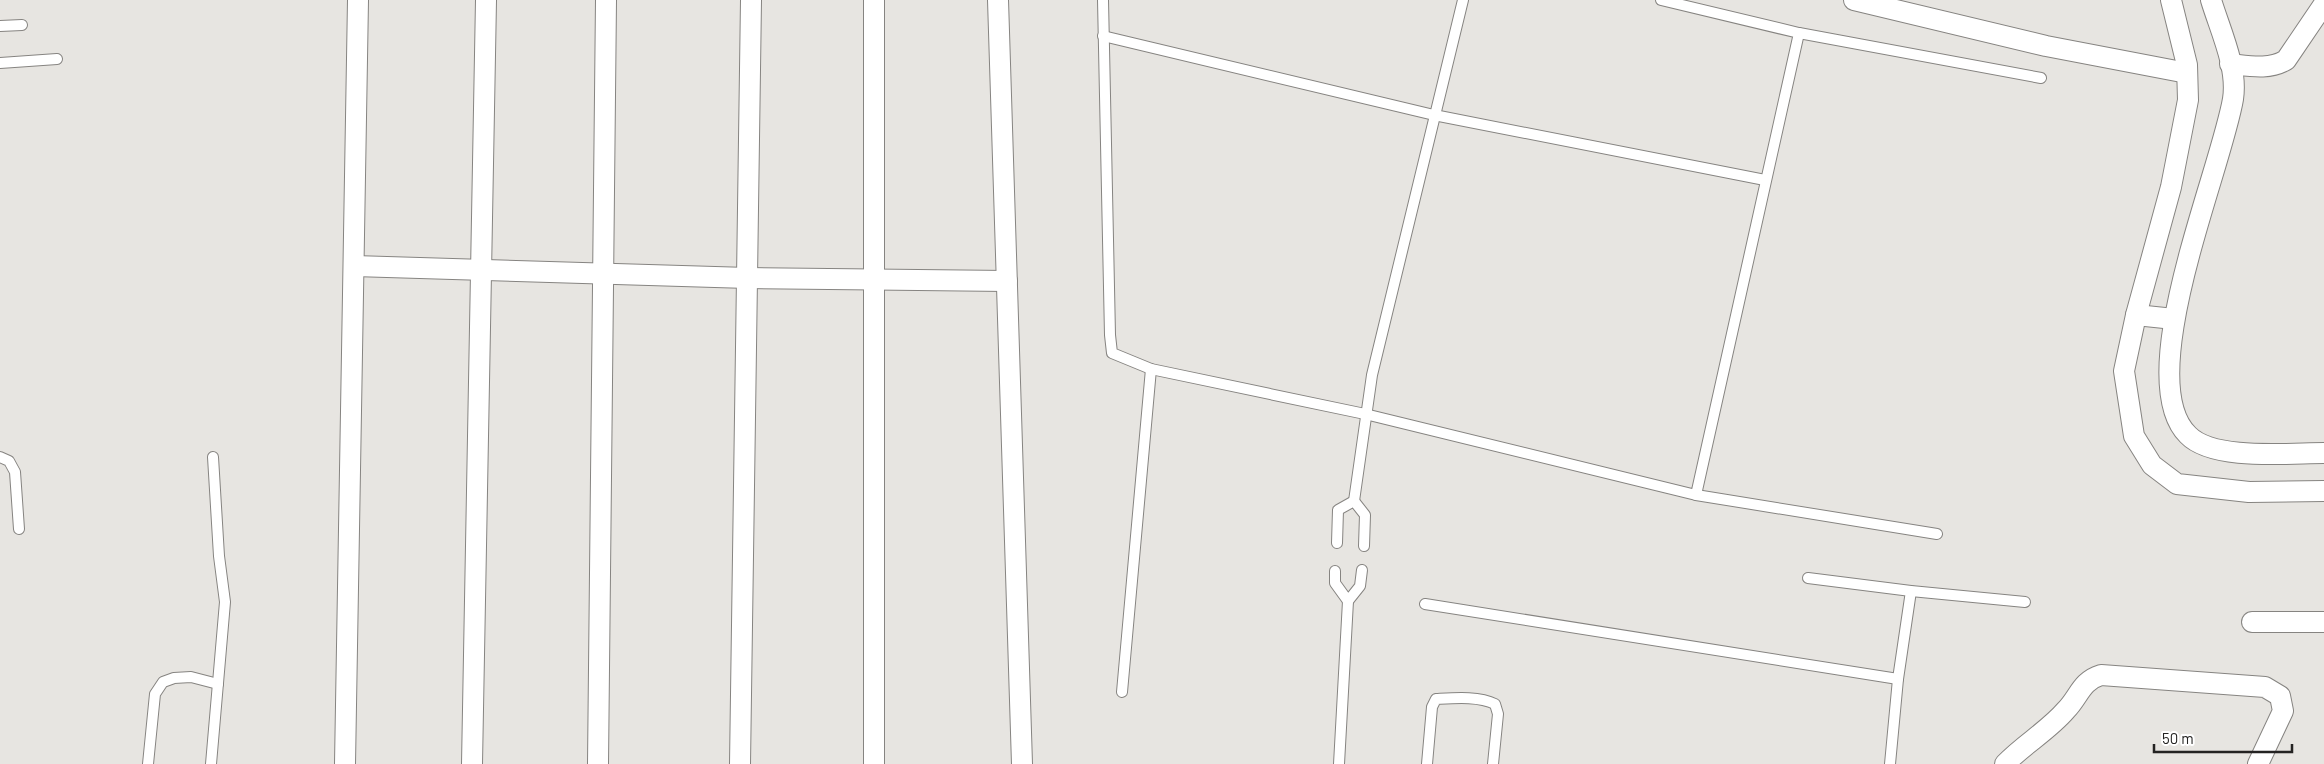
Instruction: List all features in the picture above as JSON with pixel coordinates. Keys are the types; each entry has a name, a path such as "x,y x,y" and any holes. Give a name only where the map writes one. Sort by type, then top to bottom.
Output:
{"street":[{"path":"345,764 358,0"},
{"path":"472,764 486,0"},
{"path":"598,764 606,0"},
{"path":"740,764 751,0"},
{"path":"874,0 874,764"},
{"path":"998,0 1022,764"},
{"path":"1854,0 1878,3 2046,46 2187,73"},
{"path":"2171,0 2187,73 2188,100 2172,188 2136,315 2124,371 2134,436 2157,470 2177,484 2249,492 2324,492"},
{"path":"2211,0 2230,64 2233,98 2190,251 2174,319 2170,396 2176,418 2188,435 2199,443 2212,448 2239,454 2324,453"},
{"path":"2230,64 2266,67 2276,66 2286,60 2324,4"},
{"path":"354,266 748,278 1007,281"},
{"path":"2136,315 2174,319"},
{"path":"2252,622 2324,622"},
{"path":"2005,764 2068,709 2081,687 2092,678 2100,675 2265,687 2280,696 2284,711 2258,764"}],"lane":[{"path":"1103,0 1110,335 1112,354 1151,369 1365,414 1696,495 1937,534"},
{"path":"1364,546 1365,515 1354,501 1372,375 1463,0"},
{"path":"1661,0 1799,33 2041,78"},
{"path":"0,26 22,25"},
{"path":"1696,495 1799,33"},
{"path":"1103,36 1434,115 1765,180"},
{"path":"0,63 57,59"},
{"path":"1122,692 1151,369"},
{"path":"211,764 225,602 219,556 213,457"},
{"path":"0,458 9,461 15,472 19,530"},
{"path":"1337,543 1338,510 1354,501"},
{"path":"1335,570 1335,583 1348,601"},
{"path":"1339,764 1348,601 1360,586 1362,570"},
{"path":"1808,578 1911,591 2025,602"},
{"path":"1890,764 1898,679 1911,591"},
{"path":"1425,604 1898,679"},
{"path":"148,764 155,694 163,682 174,678 191,677 218,684"},
{"path":"1427,764 1432,708 1436,699 1448,698 1487,700 1496,704 1498,714 1493,764"}]}
